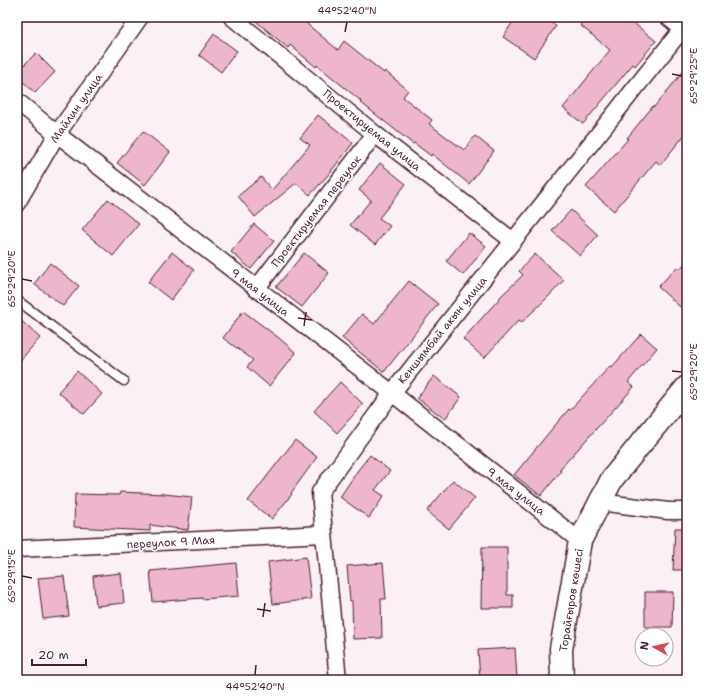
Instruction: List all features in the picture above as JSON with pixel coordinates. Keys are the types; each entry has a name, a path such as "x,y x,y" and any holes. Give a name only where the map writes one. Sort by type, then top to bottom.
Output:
{"street":[{"name":"Майлин улица","path":"17,203 57,134 140,17"},
{"name":"Проектируемая улица","path":"232,17 375,134 514,241"},
{"path":"668,17 685,28"},
{"name":"Кеншымбай акын улица","path":"338,680 320,492 392,393 685,28"},
{"name":"9 мая улица","path":"17,101 57,134 392,393 580,541"},
{"name":"Проектируемая переулок","path":"256,289 375,134"},
{"name":"Торайғыров көшесі","path":"562,680 561,648 580,541 612,479 687,387"},
{"path":"600,502 668,511 687,511"},
{"name":"переулок 9 Мая","path":"17,549 324,534"}],"lane":[{"path":"17,300 124,381"}],"building":[{"path":"251,17 313,17 307,24 338,50 344,41 384,73 385,71 408,90 403,97 432,120 429,124 464,150 475,136 494,151 469,184 432,154 431,156 414,143 413,144 360,102 361,101 317,65 316,67 290,45 288,48"},
{"path":"516,17 543,17 556,26 534,58 503,37"},
{"path":"586,17 626,17 656,41 635,66 633,64 583,124 563,108 610,50 580,25"},
{"path":"214,34 237,51 221,72 199,55"},
{"path":"36,53 55,72 35,93 17,76 17,72"},
{"path":"687,67 687,132 660,165 656,161 614,211 586,187 628,139 627,138 653,106 654,107"},
{"path":"318,115 353,143 310,195 296,183 255,217 238,196 261,177 272,190 310,145 300,138"},
{"path":"143,131 170,152 145,185 117,163"},
{"path":"380,163 406,184 379,218 390,226 375,245 350,225 371,200 359,190"},
{"path":"108,199 139,224 113,256 82,230"},
{"path":"571,210 598,235 580,256 552,231"},
{"path":"254,224 274,241 251,269 231,252"},
{"path":"469,233 486,246 463,275 446,261"},
{"path":"172,252 194,270 171,300 148,282"},
{"path":"304,253 329,273 302,307 276,287"},
{"path":"535,254 564,280 522,322 519,320 484,358 463,339 499,298 523,275 519,271"},
{"path":"687,261 687,313 658,287 677,267 680,269"},
{"path":"50,263 79,286 63,306 34,284"},
{"path":"409,281 438,304 384,372 342,338 362,314 374,324"},
{"path":"243,311 296,353 269,386 247,367 253,360 223,338"},
{"path":"17,317 40,338 17,364"},
{"path":"641,334 657,348 628,382 634,387 559,470 561,471 541,496 514,475 569,409 570,410 610,366 612,367"},
{"path":"77,371 102,394 84,414 58,392"},
{"path":"434,376 461,397 445,419 417,398"},
{"path":"340,382 363,404 337,433 314,411"},
{"path":"295,440 317,457 291,493 292,494 272,519 248,501"},
{"path":"370,455 390,471 375,490 384,496 369,518 340,497"},
{"path":"453,480 475,498 449,529 427,511"},
{"path":"120,492 192,497 188,530 150,525 150,531 74,527 75,494 119,495"},
{"path":"675,528 687,528 687,570 673,570"},
{"path":"482,547 507,547 507,595 513,595 513,608 481,608"},
{"path":"306,557 311,599 273,604 268,562"},
{"path":"236,563 239,596 153,602 150,571"},
{"path":"383,563 386,599 381,599 382,638 353,639 352,601 350,601 347,566"},
{"path":"121,573 124,603 96,606 93,576"},
{"path":"64,576 69,616 43,619 38,578"},
{"path":"645,592 673,592 672,627 645,627"},
{"path":"515,648 517,679 480,680 478,650"}]}
